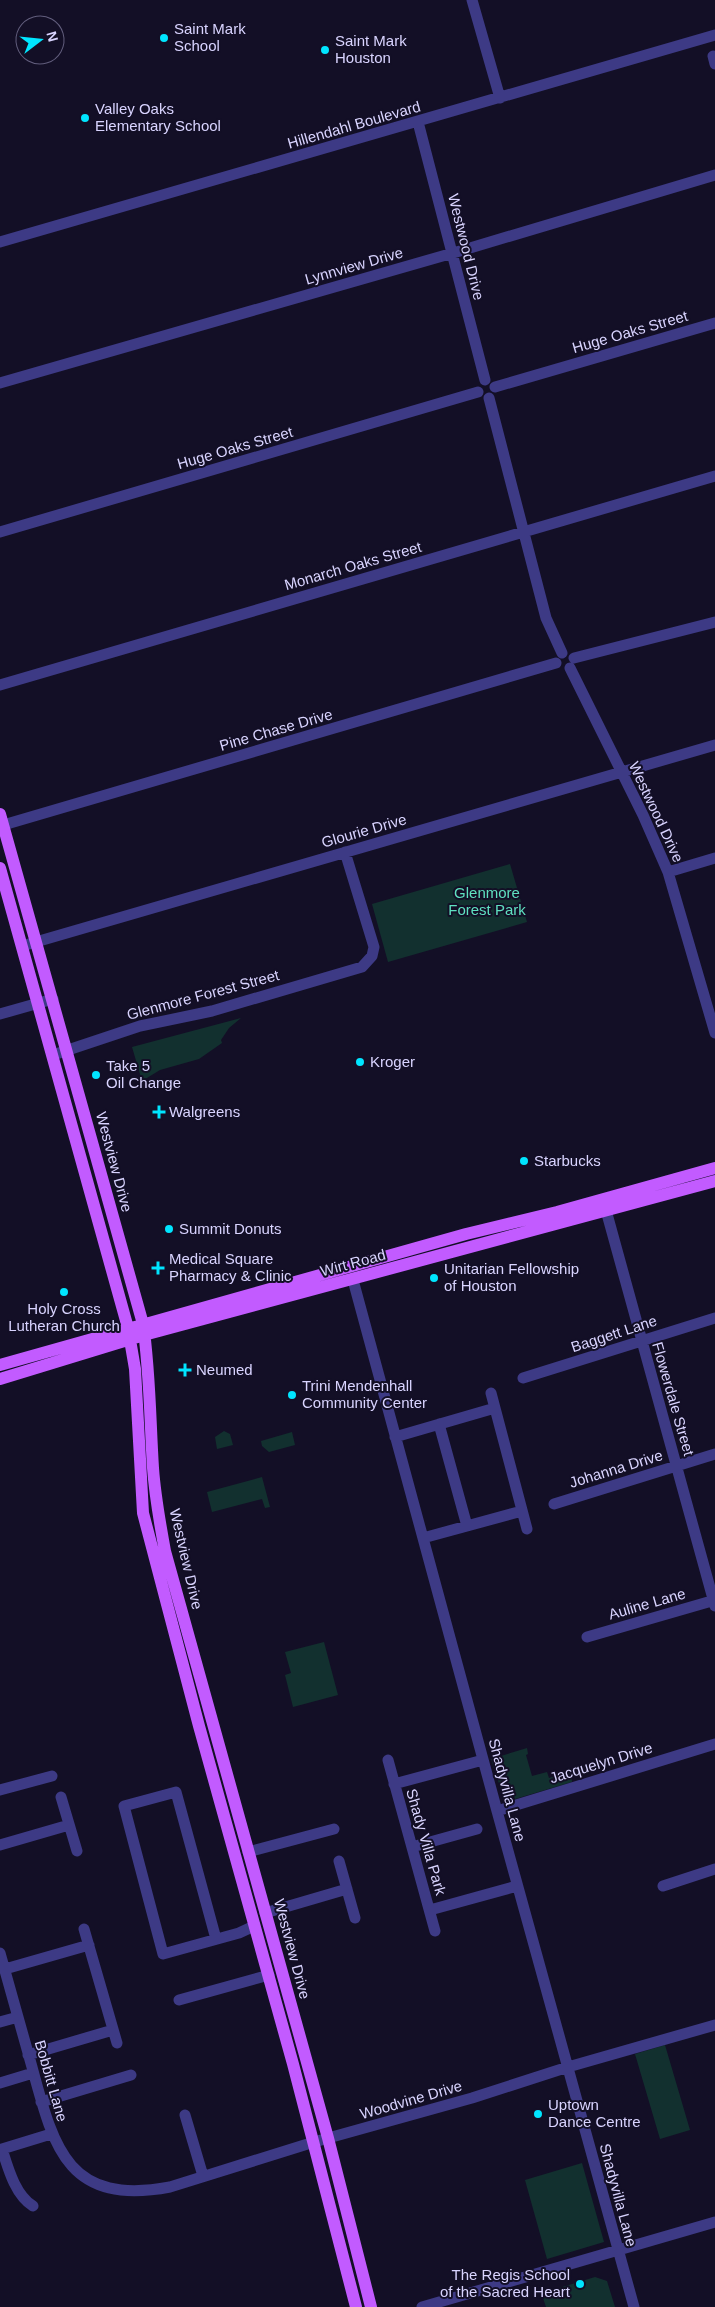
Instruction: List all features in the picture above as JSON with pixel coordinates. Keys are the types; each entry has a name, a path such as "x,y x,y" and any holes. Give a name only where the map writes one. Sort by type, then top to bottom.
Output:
{"main road":[{"name":"Westview Drive","path":"1,822 53,999 144,1330 150,1388 153,1468 157,1510 165,1551 328,2138 371,2307"},
{"name":"Westview Drive","path":"0,868 129,1334 136,1377 143,1513 314,2142 356,2307"},
{"name":"Wirt Road","path":"0,1365 353,1280 604,1205 680,1178 715,1168"},
{"path":"676,1192 715,1175"},
{"name":"Wirt Road","path":"144,1330 466,1234 676,1192 715,1181"},
{"name":"Wirt Road","path":"0,1379 129,1334"},
{"path":"140,1469 153,1468"},
{"path":"143,1513 157,1510"},
{"path":"186,1676 199,1672"},
{"path":"229,1834 242,1830"},
{"path":"274,1995 287,1991"}],"street":[{"path":"472,0 500,98"},
{"name":"Hillendahl Boulevard","path":"0,242 715,35"},
{"name":"Westwood Drive","path":"418,122 485,380"},
{"name":"Lynnview Drive","path":"0,384 452,254 715,175"},
{"name":"Huge Oaks Street","path":"492,392 715,323"},
{"path":"492,392 482,397 478,392 478,384 485,380 491,381 523,534 546,618 563,669 572,663 715,622"},
{"name":"Huge Oaks Street","path":"0,532 478,392"},
{"name":"Monarch Oaks Street","path":"0,686 523,534 715,476"},
{"name":"Pine Chase Drive","path":"1,822 559,658"},
{"name":"Westwood Drive","path":"572,663 668,872 715,1033"},
{"name":"Glourie Drive","path":"22,946 715,745"},
{"name":"Glenmore Forest Street","path":"52,1055 140,1026 212,1011 362,967 372,956 374,947 345,852"},
{"path":"668,872 715,858"},
{"path":"0,1014 53,999"},
{"name":"Flowerdale Street","path":"604,1205 714,1602"},
{"name":"Shadyvilla Lane","path":"353,1280 422,1538 634,2307"},
{"name":"Baggett Lane","path":"523,1378 715,1318"},
{"path":"491,1393 527,1529"},
{"path":"395,1437 495,1408"},
{"path":"439,1424 467,1526"},
{"name":"Johanna Drive","path":"554,1504 715,1454"},
{"path":"422,1538 522,1511"},
{"name":"Auline Lane","path":"587,1637 714,1602"},
{"name":"Jacquelyn Drive","path":"497,1811 715,1744"},
{"name":"Shady Villa Park","path":"388,1760 436,1931"},
{"path":"394,1784 483,1760"},
{"path":"0,1790 52,1776"},
{"path":"216,1939 176,1792 124,1806 163,1954 239,1933 254,1926"},
{"path":"61,1797 77,1851"},
{"path":"0,1845 69,1825"},
{"path":"248,1852 334,1829"},
{"path":"412,1847 477,1829"},
{"path":"339,1860 355,1918"},
{"path":"663,1886 715,1869"},
{"path":"430,1910 518,1886"},
{"path":"265,1912 347,1889"},
{"path":"84,1929 117,2043"},
{"path":"4,1969 89,1945"},
{"name":"Bobbitt Lane","path":"0,1953 51,2134 62,2154 77,2170 94,2182 113,2189"},
{"path":"179,2000 269,1975"},
{"path":"0,2022 18,2017"},
{"name":"Woodvine Drive","path":"113,2189 131,2192 170,2187 314,2142 481,2095 568,2067 715,2025"},
{"path":"28,2055 113,2030"},
{"path":"0,2083 33,2073"},
{"path":"41,2102 131,2075"},
{"path":"186,2116 203,2176"},
{"path":"33,2206 18,2188 2,2149 51,2134"},
{"path":"422,2307 715,2222"}],"green space":[{"name":"Glenmore Forest Park","path":"510,864 527,922 388,962 372,904"},
{"path":"241,1018 229,1028 221,1040 222,1043 199,1059 160,1070 142,1081 132,1047"},
{"path":"224,1431 230,1434 233,1445 217,1449 215,1437"},
{"path":"292,1432 295,1445 269,1452 262,1446 261,1441"},
{"path":"262,1477 270,1507 265,1508 262,1499 212,1512 207,1492"},
{"path":"324,1642 338,1695 293,1707 285,1675 291,1673 285,1652"},
{"path":"527,1748 528,1754 526,1755 532,1776 547,1772 549,1778 571,1771 572,1782 515,1799 514,1796 503,1796 491,1759"},
{"path":"665,2045 690,2130 660,2139 635,2054"},
{"path":"582,2163 604,2242 547,2259 525,2180"},
{"path":"595,2277 607,2281 615,2307 546,2307 543,2298 546,2292"}],"place":[{"name":"Saint Mark School","path":"164,38"},
{"name":"Saint Mark Houston","path":"325,50"},
{"name":"Valley Oaks Elementary School","path":"85,118"},
{"name":"Kroger","path":"360,1062"},
{"name":"Take 5 Oil Change","path":"96,1075"},
{"name":"Walgreens","path":"159,1112"},
{"name":"Starbucks","path":"524,1161"},
{"name":"Summit Donuts","path":"169,1229"},
{"name":"Medical Square Pharmacy & Clinic","path":"158,1268"},
{"name":"Unitarian Fellowship of Houston","path":"434,1278"},
{"name":"Holy Cross Lutheran Church","path":"64,1292"},
{"name":"Neumed","path":"185,1370"},
{"name":"Trini Mendenhall Community Center","path":"292,1395"},
{"name":"Uptown Dance Centre","path":"538,2114"},
{"name":"The Regis School of the Sacred Heart","path":"580,2284"}]}
